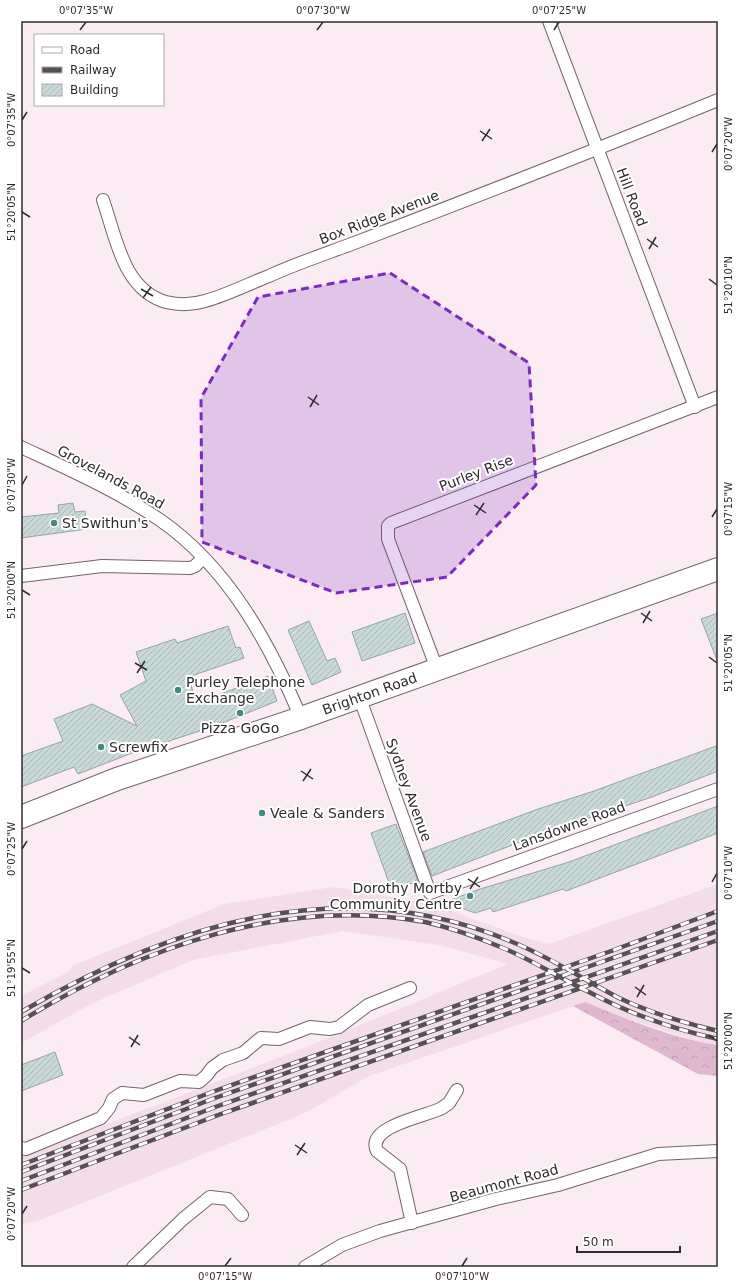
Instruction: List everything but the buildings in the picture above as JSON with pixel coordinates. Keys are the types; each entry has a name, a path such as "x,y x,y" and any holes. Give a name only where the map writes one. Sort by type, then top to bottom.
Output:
{"highway":[{"name":"Brighton Road","path":"21,817 118,779 301,718 359,696 718,569"}],"street":[{"name":"Hill Road","path":"549,21 695,407"},
{"name":"Box Ridge Avenue","path":"103,200 125,265 132,279 139,287 149,294 167,302 193,304 222,295 282,270 598,150 718,100"},
{"name":"Purley Rise","path":"437,669 388,539 388,526 391,522 604,439 695,407 718,397"},
{"name":"Grovelands Road","path":"21,447 68,469 140,507 162,521 203,558 236,597 252,620 284,676 301,718"},
{"path":"21,576 102,566 190,568 195,566 203,558"},
{"name":"Sydney Avenue","path":"359,696 430,893"},
{"name":"Lansdowne Road","path":"430,893 718,789"},
{"path":"21,1148 26,1149 101,1118 114,1099 122,1093 144,1095 180,1081 199,1082 212,1068 223,1060 243,1053 261,1038 279,1039 310,1027 330,1029 339,1027 368,1005 410,988"},
{"path":"412,1223 400,1169 378,1151 376,1142 381,1133 390,1127 442,1108 449,1103 456,1090"},
{"name":"Beaumont Road","path":"305,1267 342,1245 380,1231 496,1199 558,1185 658,1154 718,1151"},
{"path":"133,1267 183,1219 210,1197 228,1199 242,1215"}],"highlighted area":[{"path":"390,273 529,363 536,485 447,577 336,593 202,542 201,398 258,297"}],"shaded area":[{"path":"718,884 718,1045 702,1043 619,1016 585,1002 369,1076 305,1113 38,1221 21,1224 21,1157 304,1048 508,964 439,945 343,931 193,960 93,1003 21,1043 21,996 68,972 72,966 224,904 333,887 430,903 523,937 549,944"}],"green space":[{"path":"585,1002 668,1033 718,1045 718,1076 698,1074 573,1006"}],"railway":[{"path":"21,1012 78,981 137,954 197,932 258,917 320,909 383,910 446,920 510,941 552,961 619,998 668,1017 718,1031"},
{"path":"21,1165 212,1092 614,950 718,911"},
{"path":"21,1021 114,971 164,951 215,934 267,923 319,916 372,916 425,922 474,937 514,953 578,987 636,1014 668,1026 718,1039"},
{"path":"21,1172 215,1098 718,921"},
{"path":"21,1181 218,1106 718,931"},
{"path":"21,1190 221,1114 718,940"}],"place":[{"name":"St Swithun's","path":"54,523"},
{"name":"Purley Telephone Exchange","path":"178,690"},
{"name":"Pizza GoGo","path":"240,713"},
{"name":"Screwfix","path":"101,747"},
{"name":"Veale & Sanders","path":"262,813"},
{"name":"Dorothy Mortby Community Centre","path":"470,896"}]}
